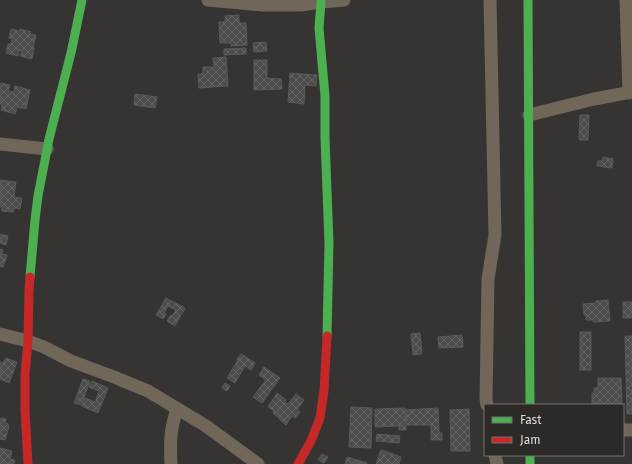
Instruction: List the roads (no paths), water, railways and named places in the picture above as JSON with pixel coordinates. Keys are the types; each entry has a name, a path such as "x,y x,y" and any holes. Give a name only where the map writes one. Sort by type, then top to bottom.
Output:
{"main road":[{"path":"28,464 24,410 33,234 38,196 47,149 71,54 82,0"},
{"path":"528,0 530,404"},
{"path":"298,464 311,441 320,418 324,391 327,332 329,243 325,96 319,28 321,2"}],"street":[{"path":"208,0 263,5 344,0"},
{"path":"487,404 488,279 495,235 490,0"},
{"path":"529,115 594,99 631,93 626,0"},
{"path":"0,144 47,149"},
{"path":"0,334 28,341 44,347 71,361 148,391 206,426 258,464"},
{"path":"171,464 170,441 172,423 177,409"}]}
